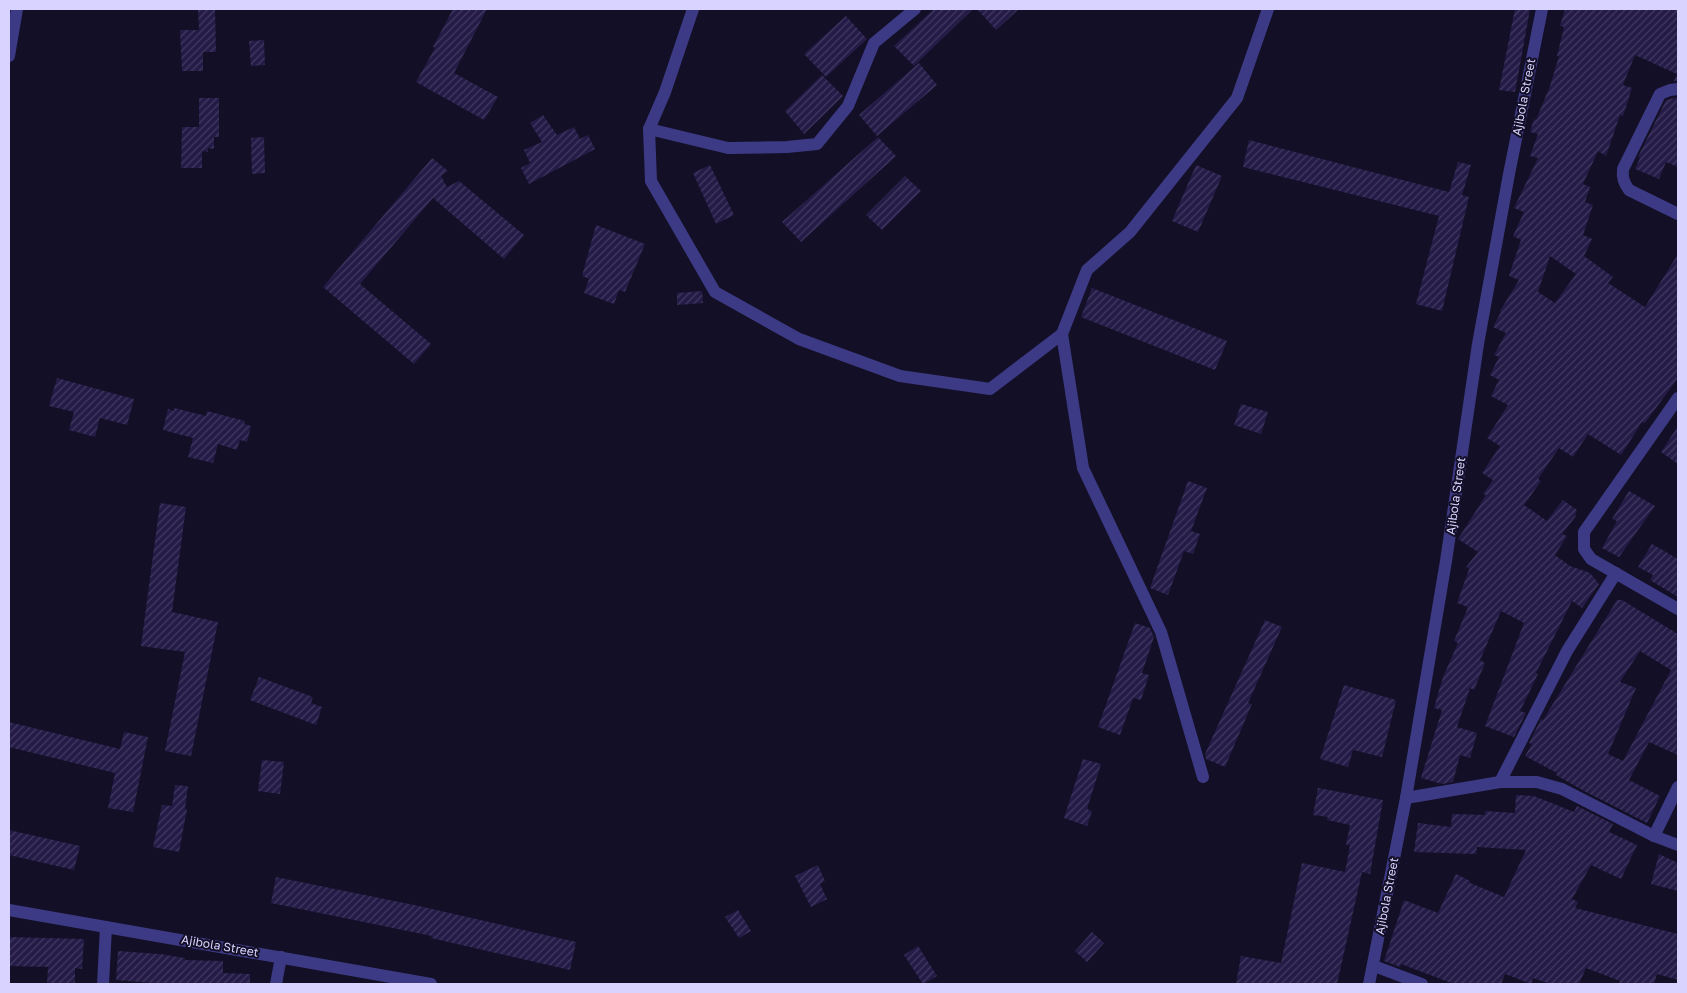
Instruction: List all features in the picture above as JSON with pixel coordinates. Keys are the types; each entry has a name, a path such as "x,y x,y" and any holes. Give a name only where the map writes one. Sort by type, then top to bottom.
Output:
{"street":[{"path":"9,56 17,9"},
{"path":"694,9 665,92 649,128 650,181 715,292 799,339 900,376 990,389 1062,334"},
{"path":"649,128 728,148 787,147 817,144 848,106 874,43 915,9"},
{"path":"1203,777 1161,632 1083,468 1062,334 1087,270 1130,232 1237,98 1268,9"},
{"name":"Ajibola Street","path":"1369,984 1406,798 1445,570 1478,344 1542,9"},
{"path":"1678,89 1660,94 1623,169 1622,176 1624,184 1629,190 1678,214"},
{"path":"1678,398 1584,532 1584,549 1591,559 1678,609"},
{"path":"1500,782 1567,650 1616,573"},
{"path":"1406,798 1500,782 1536,782 1562,789 1654,836 1678,845"},
{"path":"1654,836 1678,787"},
{"name":"Ajibola Street","path":"9,910 431,984"},
{"path":"104,984 106,926"},
{"path":"276,984 281,957"},
{"path":"1374,966 1422,984"}],"building":[{"path":"198,9 215,9 216,52 203,52 203,71 182,71 180,30 199,30"},
{"path":"453,9 487,9 454,73 498,97 484,120 416,82 435,48 433,47"},
{"path":"934,9 973,9 914,66 894,46"},
{"path":"977,9 1019,9 996,30"},
{"path":"1515,9 1530,9 1515,92 1499,90"},
{"path":"1565,9 1678,9 1678,81 1674,81 1677,74 1635,55 1623,85 1632,88 1623,116 1620,115 1606,156 1598,151 1583,184 1590,187 1585,202 1593,205 1583,235 1592,239 1584,256 1613,277 1608,283 1645,307 1678,254 1678,378 1645,423 1642,422 1621,455 1588,434 1573,457 1559,448 1538,479 1541,481 1524,505 1547,521 1563,500 1577,510 1576,516 1562,534 1567,536 1555,555 1570,566 1590,573 1599,584 1582,608 1572,601 1536,673 1538,674 1520,711 1526,713 1514,737 1485,726 1524,623 1501,611 1480,660 1485,663 1474,690 1470,688 1457,727 1477,733 1470,758 1460,755 1453,782 1442,784 1421,778 1442,710 1434,708 1443,677 1458,643 1454,641 1468,607 1457,603 1469,569 1466,567 1478,552 1458,539 1486,495 1483,494 1493,480 1482,473 1500,446 1487,438 1508,405 1491,396 1499,380 1490,375 1499,357 1494,355 1506,333 1493,327 1500,311 1519,280 1509,276 1521,240 1513,236 1524,212 1514,208 1538,158 1530,156 1538,134 1530,132 1534,119 1536,120 1550,86 1559,56 1557,56 1564,27 1560,26","holes":["1550,256 1576,274 1555,303 1538,292"]},
{"path":"846,16 867,39 826,77 804,54"},
{"path":"264,40 265,65 251,66 249,41"},
{"path":"919,63 937,85 877,136 859,115"},
{"path":"822,75 843,96 804,134 785,111"},
{"path":"1678,97 1678,167 1666,162 1659,179 1635,169 1640,158 1638,157 1666,100"},
{"path":"199,98 219,98 219,137 214,137 214,149 208,148 208,152 202,151 202,168 181,168 182,127 199,127"},
{"path":"543,115 557,135 574,127 580,139 588,135 595,149 529,184 521,168 530,163 524,150 542,142 530,123"},
{"path":"264,137 265,173 252,174 251,138"},
{"path":"878,137 896,156 801,242 782,222"},
{"path":"1249,140 1449,192 1458,162 1471,165 1462,195 1469,197 1442,311 1416,304 1439,216 1243,167"},
{"path":"432,158 448,171 441,176 447,187 459,181 524,235 504,259 433,198 360,284 431,344 414,364 323,287"},
{"path":"710,165 734,215 716,224 693,173"},
{"path":"1196,165 1222,176 1198,232 1172,221"},
{"path":"905,176 921,191 882,230 866,215"},
{"path":"596,225 645,244 625,292 619,290 614,304 584,293 589,279 582,276"},
{"path":"1092,288 1227,341 1215,370 1081,317"},
{"path":"702,291 703,303 677,305 677,293"},
{"path":"57,378 134,399 127,425 100,418 95,437 69,430 74,412 49,406"},
{"path":"1241,404 1268,412 1261,434 1234,425"},
{"path":"174,408 206,416 207,411 245,421 244,424 251,426 247,442 240,440 237,450 218,444 213,463 188,457 193,438 163,430 168,409 174,411"},
{"path":"1678,426 1678,464 1661,452"},
{"path":"1188,481 1207,488 1191,531 1200,534 1193,554 1184,551 1168,595 1150,588"},
{"path":"1629,491 1655,506 1619,557 1602,548 1617,521 1612,519"},
{"path":"160,503 186,507 172,612 218,622 191,756 165,751 185,652 141,646"},
{"path":"1652,544 1678,559 1678,597 1650,580 1653,575 1638,567"},
{"path":"1617,600 1622,600 1678,634 1678,755 1649,742 1629,780 1660,796 1647,823 1584,791 1556,775 1557,773 1525,756 1532,744 1529,743 1541,719 1543,720","holes":["1640,651 1671,670 1623,761 1608,754 1636,688 1620,682"]},
{"path":"1265,620 1282,627 1248,703 1252,704 1225,767 1206,759 1205,754"},
{"path":"1135,623 1150,628 1154,637 1142,673 1149,675 1141,700 1133,698 1120,735 1098,727"},
{"path":"259,677 313,697 311,703 322,707 316,725 250,700"},
{"path":"1344,685 1396,700 1382,757 1353,750 1348,767 1320,759"},
{"path":"9,722 120,749 124,732 148,737 133,812 108,808 115,773 9,747"},
{"path":"1083,759 1101,764 1087,809 1092,811 1087,826 1064,818"},
{"path":"262,760 284,762 280,794 258,791"},
{"path":"175,785 188,786 185,809 187,809 179,852 153,847 162,805 172,806"},
{"path":"1318,788 1383,800 1370,874 1362,872 1337,984 1236,984 1241,956 1281,963 1302,863 1345,872 1350,845 1346,845 1350,825 1327,820 1328,817 1313,815"},
{"path":"1516,795 1534,796 1574,812 1577,806 1613,824 1609,832 1637,845 1621,879 1591,865 1572,899 1578,902 1575,908 1678,934 1678,980 1657,974 1654,984 1619,984 1620,981 1586,968 1579,984 1550,984 1533,978 1531,984 1505,974 1501,984 1454,984 1401,964 1400,967 1384,961 1404,900 1438,913 1456,874 1470,881 1470,883 1504,897 1526,850 1477,847 1476,854 1414,852 1418,823 1451,827 1452,814 1485,815 1485,811 1515,813"},
{"path":"9,830 80,846 74,870 9,855"},
{"path":"1659,854 1678,863 1678,891 1651,884"},
{"path":"818,865 825,881 820,884 827,899 811,907 795,876"},
{"path":"276,877 419,906 576,942 570,970 431,938 432,936 271,903"},
{"path":"738,910 751,931 739,938 725,917"},
{"path":"1092,932 1104,943 1087,962 1075,951"},
{"path":"9,937 84,939 82,969 75,968 75,984 47,984 48,967 9,966"},
{"path":"918,946 937,976 923,984 904,955"},
{"path":"118,951 160,954 185,958 185,960 223,961 223,973 250,974 250,984 166,984 116,980"}]}
